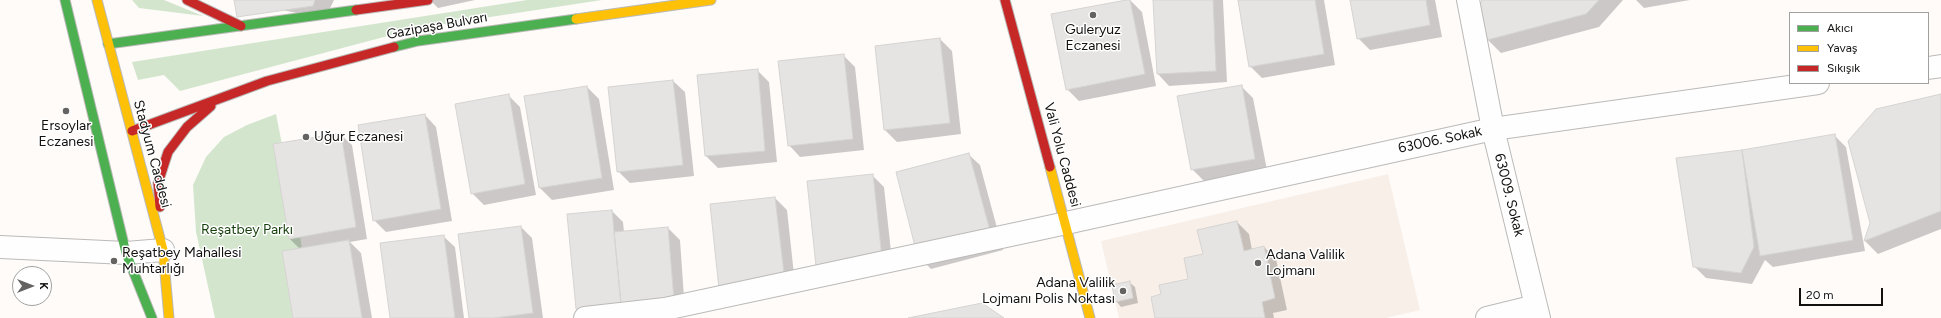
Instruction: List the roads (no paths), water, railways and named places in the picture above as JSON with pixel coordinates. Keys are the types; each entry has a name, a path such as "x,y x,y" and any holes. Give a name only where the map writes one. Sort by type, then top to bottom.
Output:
{"main road":[{"path":"65,0 126,253 152,318"},
{"name":"Stadyum Caddesi","path":"97,0 163,250 169,318"},
{"path":"187,0 241,26"},
{"name":"Gazipaşa Bulvarı","path":"108,44 428,0"},
{"name":"Gazipaşa Bulvarı","path":"132,131 267,81 418,40 711,0"},
{"name":"Vali Yolu Caddesi","path":"1005,0 1066,223 1090,318"},
{"path":"163,250 158,183 168,152 187,127 220,98"}],"street":[{"name":"63009. Sokak","path":"1468,0 1493,129 1537,312"},
{"path":"1929,68 1941,66"},
{"name":"63006. Sokak","path":"585,318 664,309 1066,223 1493,129 1811,84"},
{"path":"0,247 126,253 163,250"},
{"path":"1487,318 1537,312"}],"place":[{"name":"Guleryuz Eczanesi","path":"1093,15"},
{"name":"Ersoylar Eczanesi","path":"66,111"},
{"name":"Uğur Eczanesi","path":"306,137"},
{"name":"Reşatbey Mahallesi Muhtarlığı","path":"114,261"},
{"name":"Adana Valilik Lojmanı","path":"1258,263"},
{"name":"Adana Valilik Lojmanı Polis Noktası","path":"1123,291"}],"park label":[{"name":"Reşatbey Parkı","path":"247,230"}]}
